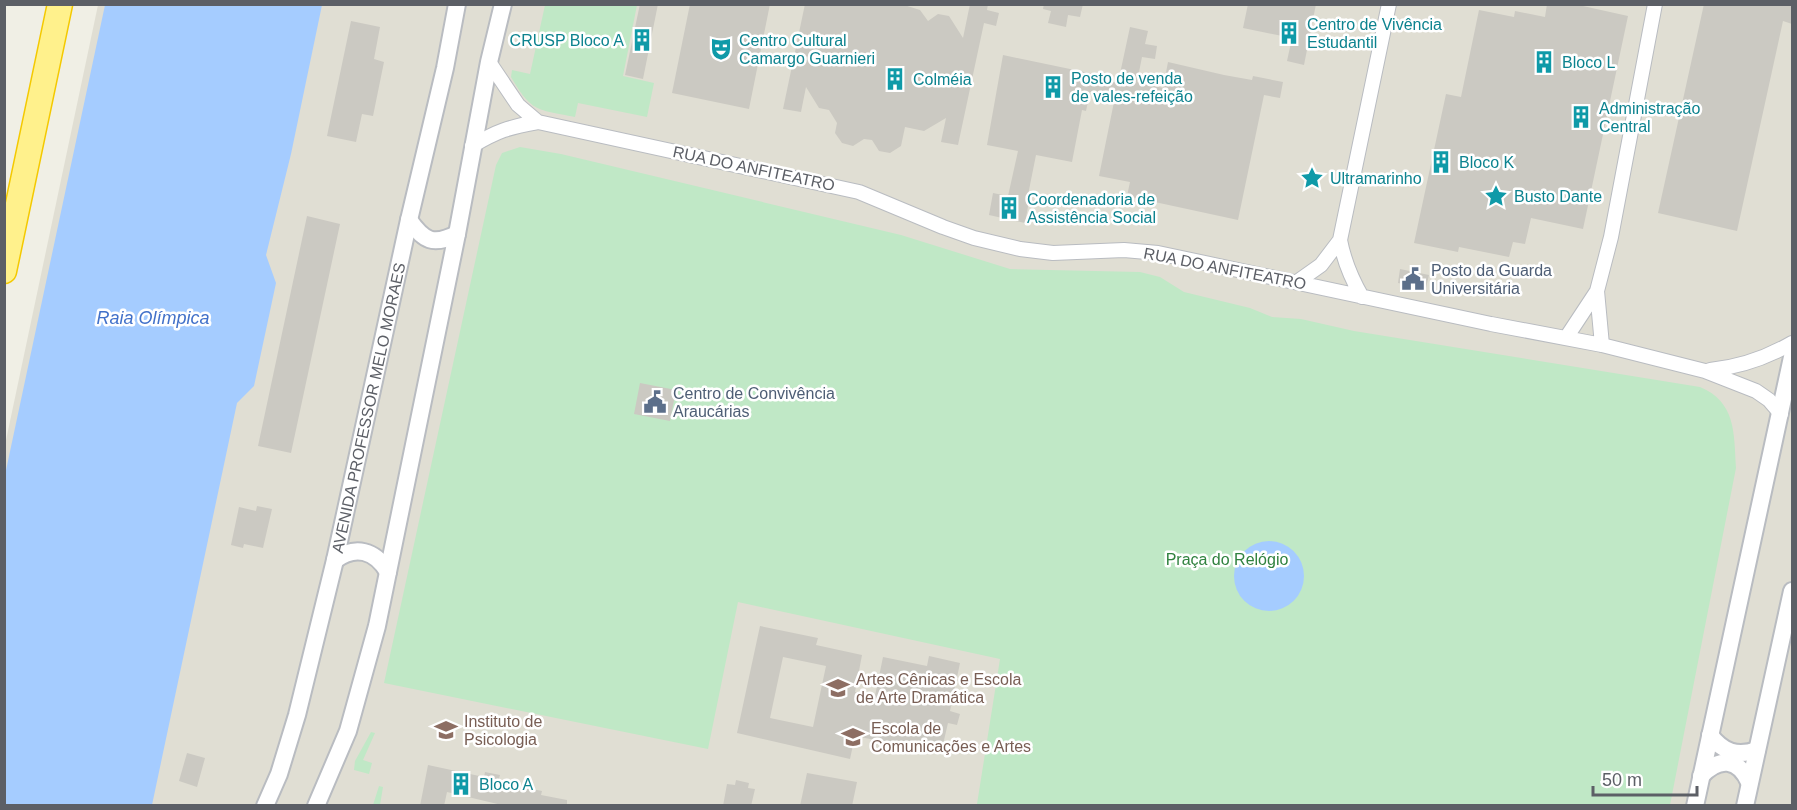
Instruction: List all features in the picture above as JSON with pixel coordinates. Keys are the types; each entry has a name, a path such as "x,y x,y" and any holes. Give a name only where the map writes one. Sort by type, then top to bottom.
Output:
{"highway":[{"path":"4,271 60,4"}],"street":[{"name":"AVENIDA PROFESSOR MELO MORAES","path":"265,806 279,774 297,716 445,68 457,4"},
{"path":"316,806 348,731 377,627 502,4"},
{"path":"1297,282 1321,265 1340,240 1389,4"},
{"path":"1566,338 1597,291 1611,237 1655,4"},
{"path":"489,62 518,105 537,122"},
{"name":"RUA DO ANFITEATRO","path":"472,147 496,132 513,126 537,122 859,192 974,238 1020,249 1053,253 1124,250 1158,253 1602,345 1705,371 1756,391 1769,400 1781,414"},
{"path":"409,220 421,236 428,240 446,239 457,234"},
{"path":"1340,240 1352,280 1362,297"},
{"path":"1597,291 1602,345"},
{"name":"RUA DO ANFITEATRO","path":"1705,371 1743,365 1792,343"},
{"path":"1695,806 1792,357"},
{"path":"334,560 353,551 365,551 383,562 388,572"},
{"path":"1745,806 1792,591"},
{"path":"1710,735 1717,744 1736,754 1747,754 1757,750"},
{"path":"1701,776 1709,768 1722,762 1738,767 1744,772 1749,782"}],"shaded area":[{"path":"98,5 1792,5 1792,805 5,806 5,445"}],"green space":[{"path":"545,5 637,5 623,76 654,83 647,117 578,103 575,117 537,108 530,103 511,77 512,70 530,74"},
{"name":"Praça do Relógio","path":"520,147 561,154 901,235 1010,269 1140,272 1160,277 1184,292 1250,308 1272,317 1301,319 1354,331 1700,387 1712,393 1721,401 1731,420 1736,468 1670,805 977,804 1000,659 738,602 708,749 384,683 496,165 502,153"},
{"path":"371,732 375,733 363,760 372,763 369,774 354,770 355,761"},
{"path":"379,786 383,787 380,805 373,805"}],"water":[{"name":"Raia Olímpica","path":"105,5 322,5 291,154 266,255 276,283 254,386 237,403 152,805 5,805 5,475"},
{"path":"1276,541 1289,547 1298,556 1302,562 1304,576 1302,590 1294,601 1283,609 1262,611 1244,601 1236,590 1234,569 1244,551 1255,543"}],"building":[{"name":"CRUSP Bloco A","path":"640,4 658,4 643,79 625,75"},
{"name":"Centro Cultural Camargo Guarnieri","path":"690,4 770,4 749,109 672,93"},
{"name":"Colméia","path":"805,4 901,4 920,10 928,21 938,14 949,16 963,38 970,4 988,4 987,10 999,13 996,26 984,23 958,145 941,142 946,118 924,131 905,127 901,146 890,153 879,151 872,140 864,139 853,146 842,143 835,133 837,123 829,110 819,108 806,87 801,112 783,109"},
{"path":"1044,4 1083,4 1080,17 1068,15 1066,27 1048,23 1051,11 1043,9"},
{"name":"Centro de Vivência Estudantil","path":"1248,4 1316,4 1304,65 1287,61 1292,38 1243,28"},
{"name":"Administração Central","path":"1547,4 1574,4 1628,16 1583,229 1531,218 1525,244 1513,242 1509,257 1459,247 1458,252 1414,243 1446,94 1461,97 1479,10 1514,17 1515,11 1545,17"},
{"path":"1704,4 1792,4 1792,24 1783,21 1737,231 1658,213"},
{"path":"351,21 380,27 374,59 384,62 373,116 362,114 356,142 327,136"},
{"path":"1130,27 1148,31 1145,44 1157,46 1155,59 1142,57 1137,82 1163,88 1168,62 1252,80 1253,76 1283,82 1280,98 1264,95 1238,220 1127,196 1130,182 1099,176 1115,97 1090,92 1086,111 1082,110 1072,162 1036,155 1025,223 989,215 993,193 1008,196 1018,151 987,145 1003,55 1094,74 1093,78 1118,83"},
{"path":"307,216 340,224 291,453 258,446"},
{"name":"Posto da Guarda Universitária","path":"1400,269 1429,275 1426,288 1398,283"},
{"name":"Centro de Convivência Araucárias","path":"640,383 676,390 670,421 634,414"},
{"path":"257,506 272,509 263,548 244,544 243,548 231,545 239,507 256,511"},
{"path":"760,626 818,638 816,645 862,655 855,692 875,696 883,657 927,666 929,656 960,663 950,711 960,714 957,725 948,723 941,753 855,736 850,759 737,733","holes":["783,657 826,666 813,727 770,718"]},
{"path":"187,753 205,758 197,787 179,781"},
{"name":"Bloco A","path":"428,765 484,777 485,772 500,775 498,782 542,791 541,795 567,800 567,806 506,806 447,792 444,806 420,806"},
{"path":"807,773 857,782 852,806 800,806"},
{"path":"736,780 749,783 748,788 755,789 751,806 723,806 727,784 735,785"}],"place":[{"name":"Centro de Vivência Estudantil","path":"1289,33"},
{"name":"CRUSP Bloco A","path":"642,40"},
{"name":"Centro Cultural Camargo Guarnieri","path":"721,49"},
{"name":"Bloco L","path":"1544,62"},
{"name":"Colméia","path":"895,79"},
{"name":"Posto de venda de vales-refeição","path":"1053,87"},
{"name":"Administração Central","path":"1581,117"},
{"name":"Bloco K","path":"1441,162"},
{"name":"Ultramarinho","path":"1312,178"},
{"name":"Busto Dante","path":"1496,196"},
{"name":"Coordenadoria de Assistência Social","path":"1009,208"},
{"name":"Posto da Guarda Universitária","path":"1413,279"},
{"name":"Centro de Convivência Araucárias","path":"655,402"},
{"name":"Artes Cênicas e Escola de Arte Dramática","path":"838,688"},
{"name":"Instituto de Psicologia","path":"446,730"},
{"name":"Escola de Comunicações e Artes","path":"853,737"},
{"name":"Bloco A","path":"461,784"}]}
